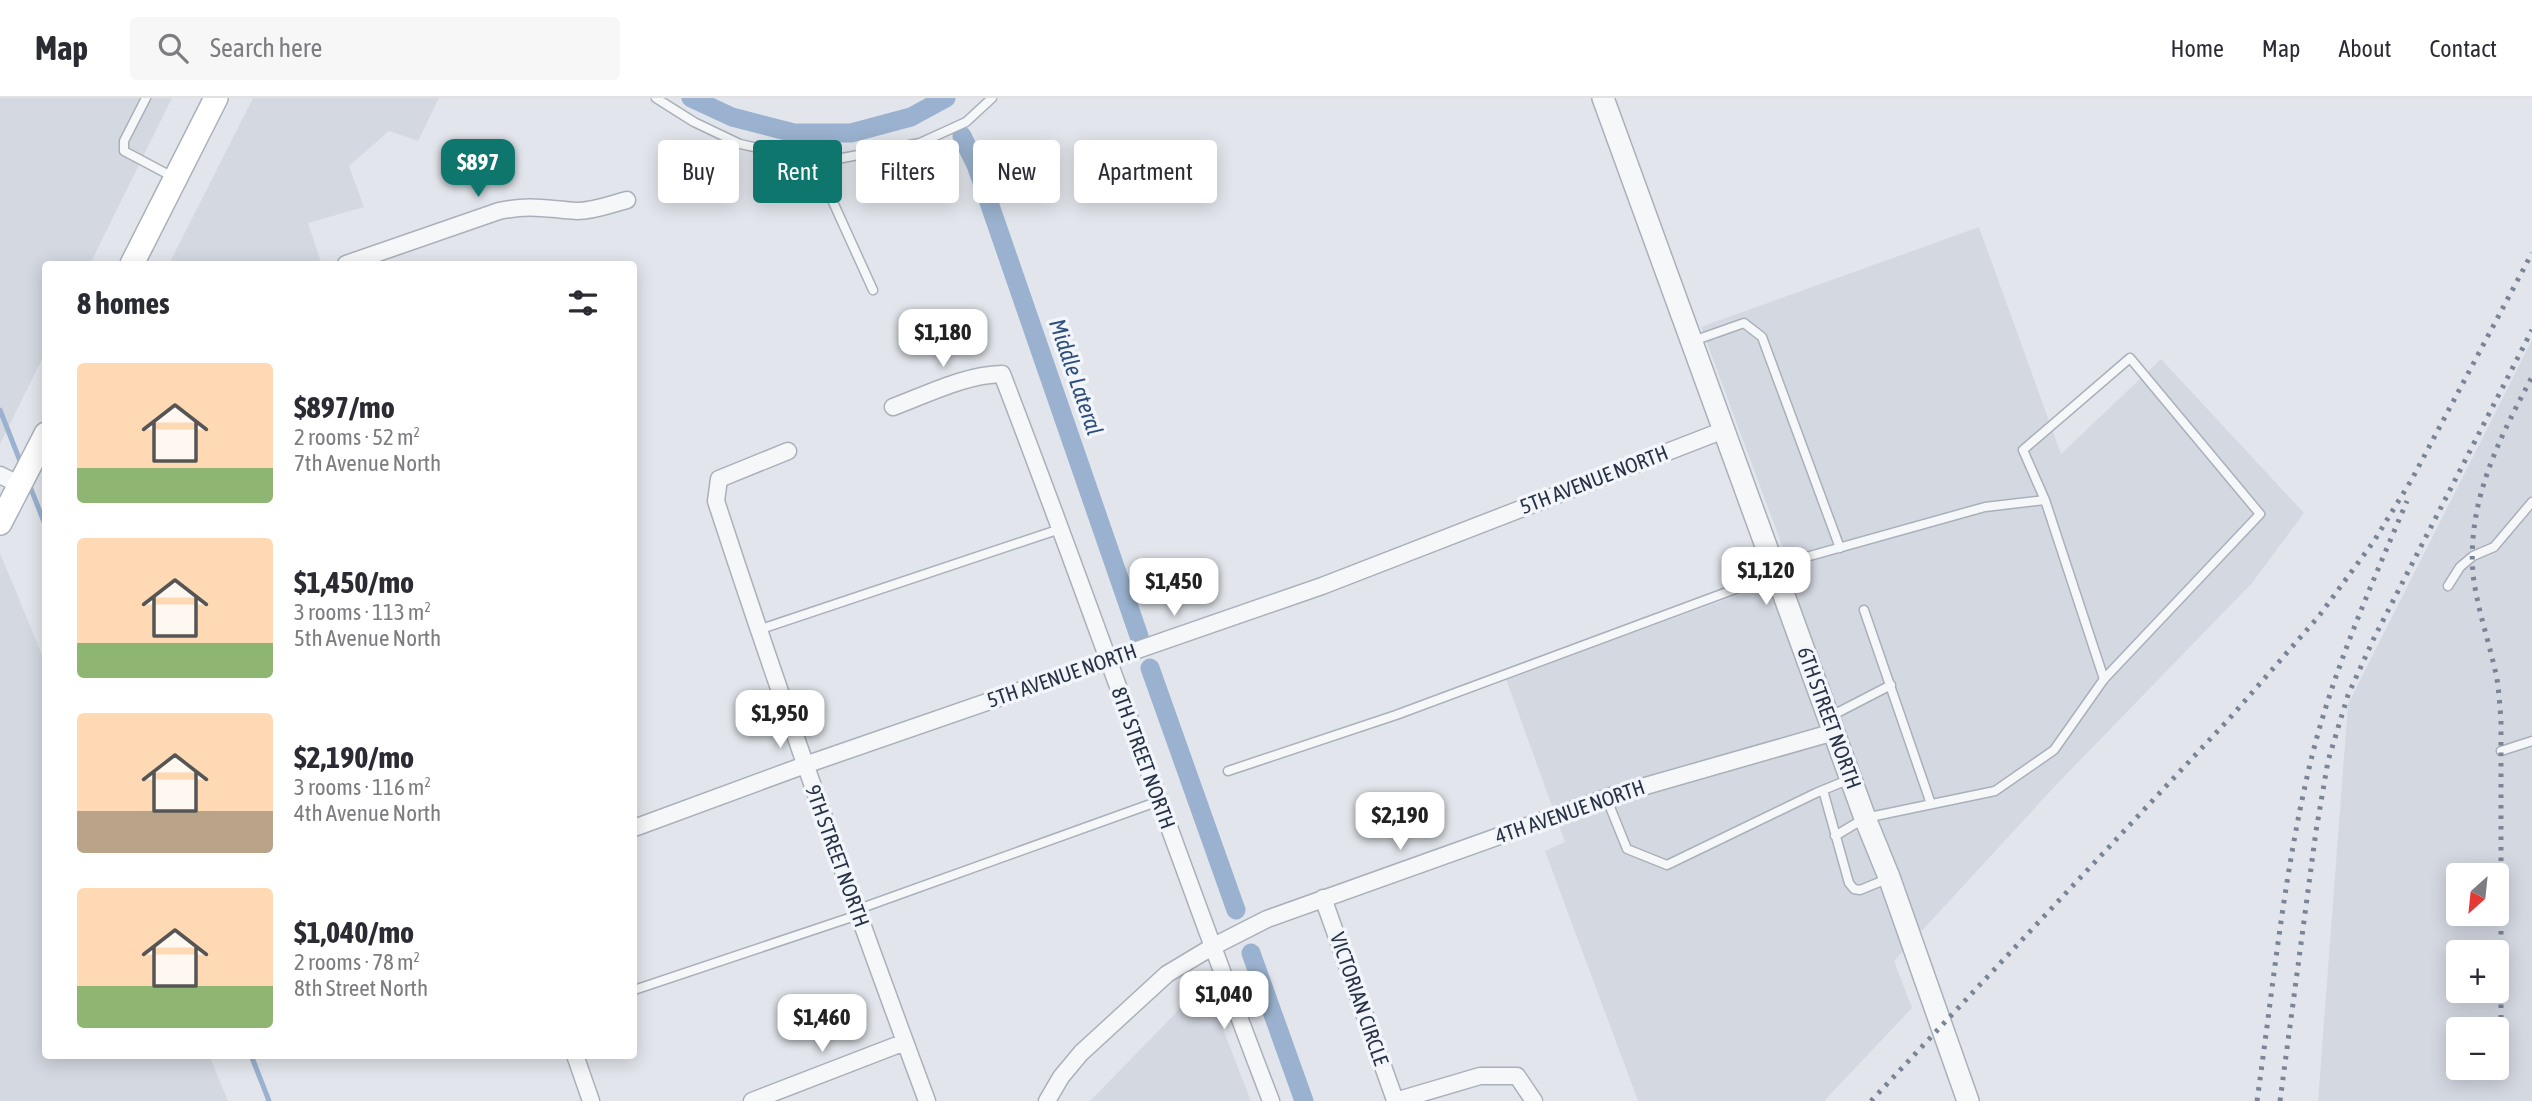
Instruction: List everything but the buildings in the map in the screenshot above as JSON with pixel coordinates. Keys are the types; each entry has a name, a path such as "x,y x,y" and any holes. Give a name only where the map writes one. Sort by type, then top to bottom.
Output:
{"main road":[{"path":"134,261 216,98"},
{"path":"0,523 10,480 42,448"}],"street":[{"name":"6TH STREET NORTH","path":"1603,98 1850,779 1889,877 1968,1101"},
{"path":"355,261 499,211 521,206 547,206 579,211 627,200"},
{"name":"8TH STREET NORTH","path":"893,407 985,375 1002,374 1271,1101"},
{"name":"5TH AVENUE NORTH","path":"637,827 805,765 1335,581 1724,430"},
{"name":"9TH STREET NORTH","path":"788,451 719,479 716,501 805,765 927,1101"},
{"name":"4TH AVENUE NORTH","path":"1047,1101 1061,1077 1110,1024 1167,974 1267,919 1606,797 1831,725"},
{"name":"VICTORIAN CIRCLE","path":"1324,898 1395,1100 1480,1076 1517,1076 1534,1101"},
{"path":"752,1101 905,1042"},
{"path":"576,1059 591,1101"}],"lane":[{"path":"146,98 124,141 124,151 175,178"},
{"path":"656,98 694,122 740,144 753,147"},
{"path":"842,158 920,144 966,122 992,98"},
{"path":"833,203 873,290"},
{"path":"1692,342 1744,323 1762,337 1840,548"},
{"path":"1835,836 1865,818 1995,791 2054,750 2104,679 2260,514 2130,358 2023,450 2045,500 2104,679"},
{"path":"1228,771 1396,715 1775,570 1840,548 1985,507 2045,500"},
{"path":"2448,586 2460,567 2473,556 2494,547 2532,502"},
{"path":"758,630 1061,528"},
{"path":"1864,610 1931,804"},
{"path":"1831,725 1891,685"},
{"path":"2501,751 2532,741"},
{"path":"1606,797 1627,849 1667,865 1850,779"},
{"path":"1823,790 1849,883 1854,889 1860,890 1889,877"},
{"path":"637,989 857,912 1159,801"}],"shaded area":[{"path":"0,98 172,98 91,261 42,261 42,359 0,444"},
{"path":"253,98 439,98 418,141 389,131 349,166 364,207 308,223 321,261 171,261"},
{"path":"1979,227 2061,454 2161,359 2304,513 2252,583 2056,785 1894,961 1912,1008 1824,1101 1638,1101 1545,851 1565,842 1506,679 1793,575 1701,327"},
{"path":"2532,340 2532,1101 2318,1101 2348,704"},
{"path":"0,553 42,655 42,1059 211,1059 228,1101 0,1101"},
{"path":"1205,983 1251,1101 1090,1101"}],"waterway":[{"path":"691,98 732,117 794,133 851,133 911,117 946,98"},
{"name":"Middle Lateral","path":"962,136 976,165 1139,636"},
{"path":"0,410 22,466"},
{"path":"29,484 42,517"},
{"name":"Middle Lateral","path":"1150,668 1236,910"},
{"name":"Middle Lateral","path":"1251,953 1304,1101"},
{"path":"253,1059 269,1101"}],"railway":[{"path":"1871,1101 2229,719 2319,616 2374,541 2412,479 2532,253"},
{"path":"2280,1101 2316,831 2328,761 2348,695 2374,638 2532,330"},
{"path":"2501,1017 2501,721 2497,679 2475,587 2472,547 2480,496 2488,471 2532,377"},
{"path":"2257,1101 2286,887 2311,760 2342,661 2407,501"}]}
